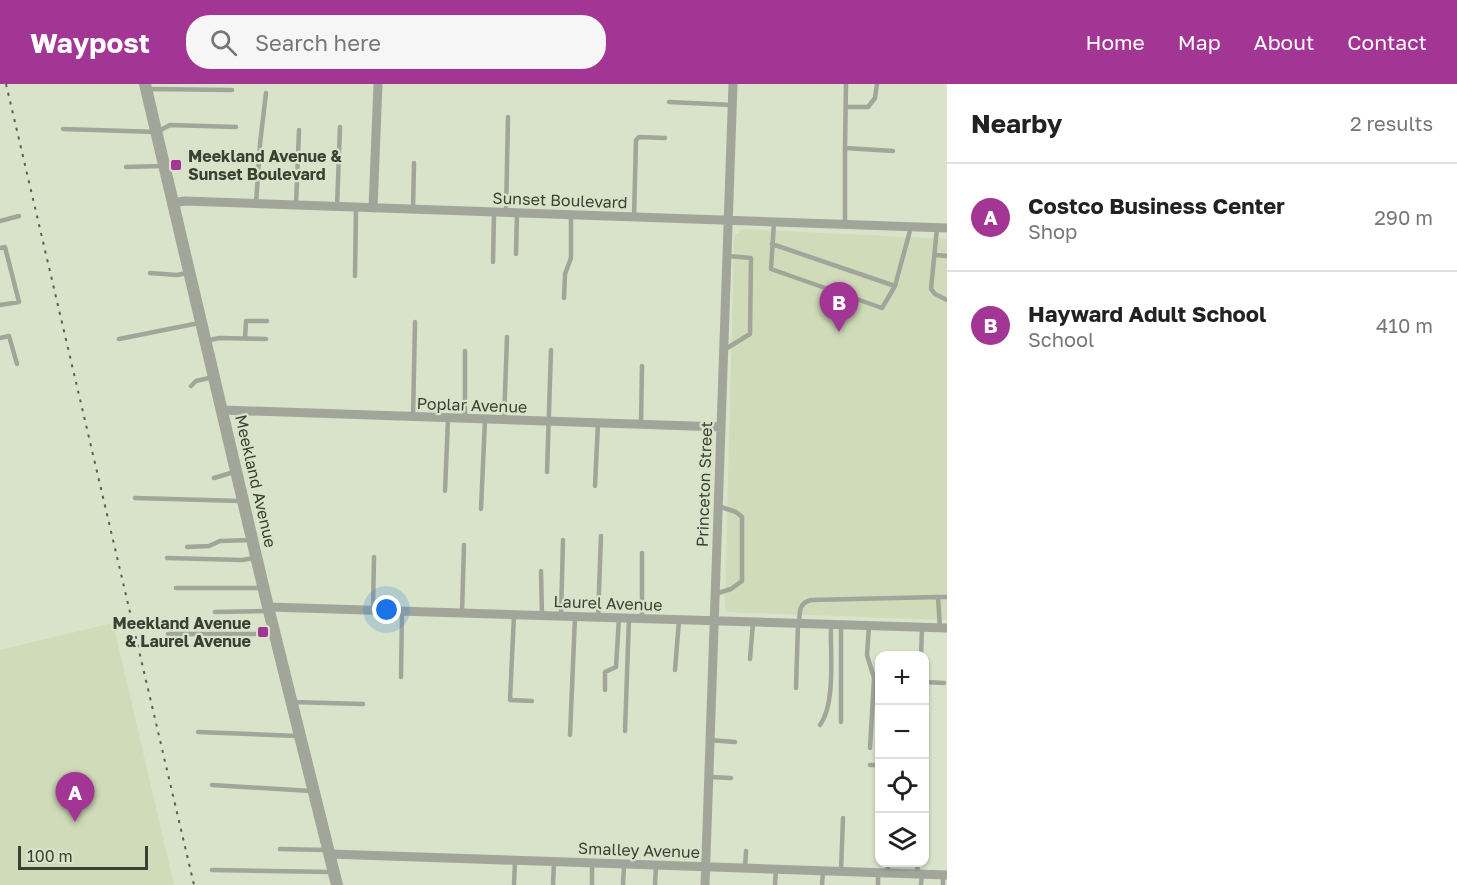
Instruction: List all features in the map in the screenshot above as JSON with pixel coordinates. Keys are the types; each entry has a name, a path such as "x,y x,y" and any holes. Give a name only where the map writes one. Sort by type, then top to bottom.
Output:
{"street":[{"path":"373,208 378,84"},
{"name":"Princeton Street","path":"705,885 733,84"},
{"name":"Meekland Avenue","path":"146,86 269,609 337,885"},
{"name":"Sunset Boulevard","path":"173,203 186,201 942,228"},
{"name":"Poplar Avenue","path":"222,410 721,427"},
{"name":"Laurel Avenue","path":"269,609 373,610 943,628"},
{"name":"Smalley Avenue","path":"330,852 515,861 920,874 944,878"}],"lane":[{"path":"845,225 846,84"},
{"path":"846,107 868,107 875,98 877,84"},
{"path":"146,86 232,90"},
{"path":"256,204 266,93"},
{"path":"669,102 732,105"},
{"path":"506,213 508,117"},
{"path":"63,129 157,132 170,125 236,127"},
{"path":"338,207 340,127"},
{"path":"296,206 299,130"},
{"path":"634,218 636,140 639,137 666,138"},
{"path":"845,148 893,151"},
{"path":"413,210 414,163"},
{"path":"126,167 165,166"},
{"path":"355,276 356,208"},
{"path":"493,262 494,213"},
{"path":"516,254 517,213"},
{"path":"564,298 565,274 571,258 571,215"},
{"path":"0,221 19,216"},
{"path":"774,222 771,269 882,308 895,286 911,227"},
{"path":"942,228 931,289 935,294 947,300"},
{"path":"772,244 895,286"},
{"path":"0,248 5,247 19,302 0,305"},
{"path":"936,255 947,256"},
{"path":"724,350 750,334 751,258 727,256"},
{"path":"150,273 177,275 189,273"},
{"path":"245,339 246,321 267,321"},
{"path":"413,418 415,322"},
{"path":"119,339 201,323"},
{"path":"0,338 9,336 17,364"},
{"path":"504,421 507,337"},
{"path":"206,341 219,338 266,339"},
{"path":"547,472 551,350"},
{"path":"465,351 465,419"},
{"path":"640,424 642,366"},
{"path":"191,386 196,381 214,377"},
{"path":"445,491 448,419"},
{"path":"481,510 485,420"},
{"path":"595,486 598,423"},
{"path":"214,478 237,472"},
{"path":"135,498 244,501"},
{"path":"715,594 731,589 742,581 741,517 736,512 718,506"},
{"path":"598,617 601,536"},
{"path":"187,547 209,546 220,541 253,540"},
{"path":"561,616 563,540"},
{"path":"462,613 464,545"},
{"path":"642,553 642,618"},
{"path":"373,610 374,557"},
{"path":"167,558 242,560 257,558"},
{"path":"541,571 542,616"},
{"path":"176,588 264,588"},
{"path":"938,597 943,628"},
{"path":"796,688 798,624 801,605 804,601 947,597"},
{"path":"215,612 269,609"},
{"path":"401,677 402,611"},
{"path":"514,615 510,700 532,701"},
{"path":"570,735 575,617"},
{"path":"605,690 605,672 615,667 624,618"},
{"path":"624,618 625,731"},
{"path":"675,670 679,620"},
{"path":"750,659 753,623"},
{"path":"820,725 824,720 829,699 831,625"},
{"path":"841,625 841,722"},
{"path":"869,626 867,655 874,678 870,748"},
{"path":"921,651 922,628"},
{"path":"168,634 275,634"},
{"path":"929,682 944,683"},
{"path":"292,702 363,704"},
{"path":"198,732 300,736"},
{"path":"709,740 735,742"},
{"path":"870,765 875,765"},
{"path":"710,777 731,778"},
{"path":"212,785 313,791"},
{"path":"841,872 843,818"},
{"path":"280,849 330,852"},
{"path":"745,868 746,851"},
{"path":"514,885 515,861"},
{"path":"553,885 554,862"},
{"path":"592,863 592,885"},
{"path":"623,885 624,865"},
{"path":"655,885 656,866"},
{"path":"878,885 886,867"},
{"path":"919,867 921,885"},
{"path":"775,885 776,869"},
{"path":"212,870 334,872"},
{"path":"822,885 823,871"}],"shaded area":[{"path":"744,229 947,239 947,620 727,612 725,609 734,239 736,234"},
{"path":"113,623 174,885 0,885 0,650"}],"railway":[{"path":"6,84 194,885"}],"place":[{"name":"Meekland Avenue & Sunset Boulevard","path":"176,165"},
{"name":"Hayward Adult School","path":"839,332"},
{"name":"Meekland Avenue & Laurel Avenue","path":"263,632"},
{"name":"Costco Business Center","path":"75,822"}]}
